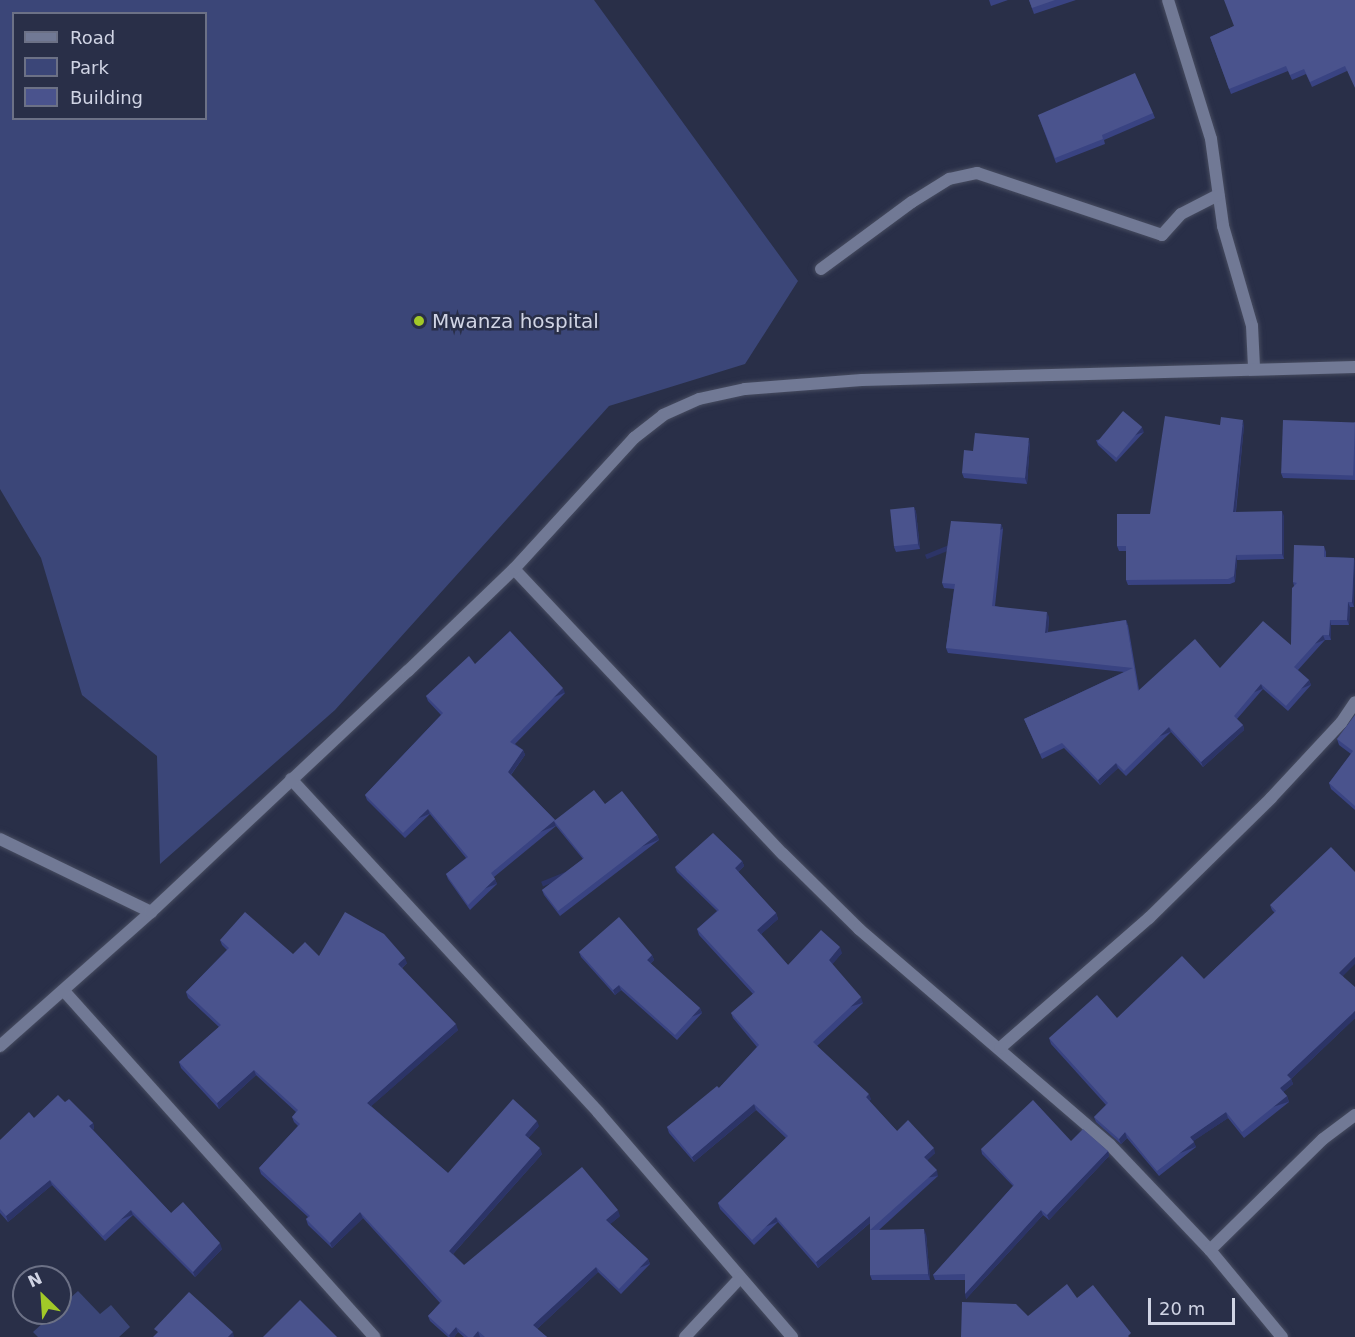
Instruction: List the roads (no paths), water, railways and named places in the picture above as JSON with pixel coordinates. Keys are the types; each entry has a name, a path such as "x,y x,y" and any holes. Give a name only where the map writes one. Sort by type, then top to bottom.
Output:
{"street":[{"path":"1168,0 1206,120 1223,226 1252,326 1254,367"},
{"path":"821,269 912,202 949,179 977,173 1162,235 1181,214 1218,195"},
{"path":"0,1046 151,912 514,569 634,438 663,415 699,399 745,389 862,380 1254,367 1355,368"},
{"path":"514,569 783,854 859,929 1110,1145 1210,1250 1282,1337"},
{"path":"1000,1048 1157,910 1271,798 1341,723 1355,702"},
{"path":"291,779 598,1112 792,1337"},
{"path":"0,839 151,912"},
{"path":"64,991 374,1337"},
{"path":"1210,1250 1323,1139 1355,1115"},
{"path":"686,1337 740,1278"}],"place":[{"name":"Mwanza hospital","path":"419,321"}]}
